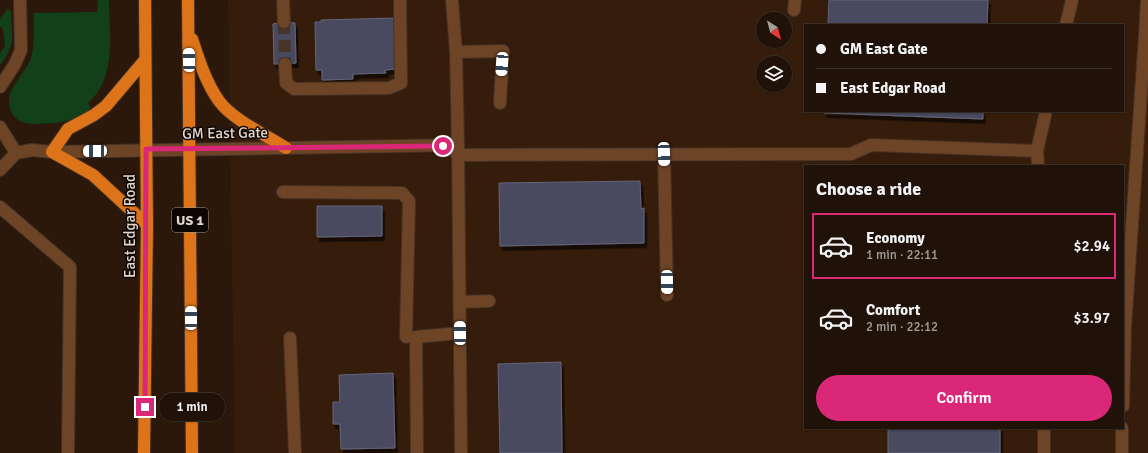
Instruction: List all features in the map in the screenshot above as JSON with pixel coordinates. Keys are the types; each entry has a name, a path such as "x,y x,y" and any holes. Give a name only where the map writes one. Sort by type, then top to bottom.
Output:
{"highway":[{"name":"East Edgar Road","path":"144,453 147,225 145,0"},
{"name":"US 1","path":"188,0 192,453"},
{"path":"188,31 206,78 218,100 235,117 286,148"},
{"path":"146,60 106,106 94,116 68,129 52,152 93,175 147,225"}],"lane":[{"path":"0,87 15,64 21,50 20,0"},
{"path":"283,0 284,22"},
{"path":"285,64 286,83 294,89 388,88 401,83 400,0"},
{"path":"452,0 456,52 458,150 461,453"},
{"path":"1066,24 1072,0"},
{"path":"1124,366 1125,327 1147,35 1147,0"},
{"path":"456,52 503,51 500,103"},
{"path":"1038,165 1037,152 1046,112"},
{"path":"0,127 16,153 0,170"},
{"path":"851,160 871,145 1037,152"},
{"name":"GM East Gate","path":"16,153 32,150 52,152 146,149 189,150 286,148 664,154 851,160"},
{"path":"664,154 667,295"},
{"path":"284,192 402,193 409,201 406,337"},
{"path":"0,207 70,267 68,453"},
{"path":"460,302 489,301"},
{"path":"417,453 416,336 460,333"},
{"path":"290,338 295,453"},
{"path":"1044,429 1044,453"},
{"path":"1122,429 1122,453"}],"shaded area":[{"path":"228,0 1148,0 1148,453 235,453"}],"green space":[{"path":"98,0 109,0 110,41 104,81 97,93 88,103 91,108 84,113 66,121 33,124 18,120 13,115 9,98 14,85 31,58 34,42 34,13 97,12"},
{"path":"8,9 11,11 12,40 9,52 0,65 0,53 5,46 3,29 0,26 0,18"}],"building":[{"path":"829,0 988,0 987,24 828,24"},
{"path":"396,18 397,69 385,70 386,73 353,74 353,79 322,80 322,70 316,70 315,22 321,22 321,20"},
{"path":"284,22 295,23 296,63 274,64 273,24"},
{"path":"983,112 983,119 824,113"},
{"path":"640,181 641,209 644,208 644,243 500,246 499,183"},
{"path":"317,206 382,206 382,236 317,237"},
{"path":"561,362 562,453 500,453 498,364"},
{"path":"393,373 395,448 341,449 340,424 333,424 333,402 340,402 339,375"},
{"path":"888,429 1000,429 1000,453 888,453"}],"tunnel":[{"path":"284,22 285,64"}],"route":[{"path":"145,407 147,225 146,149 189,150 443,146"}]}
